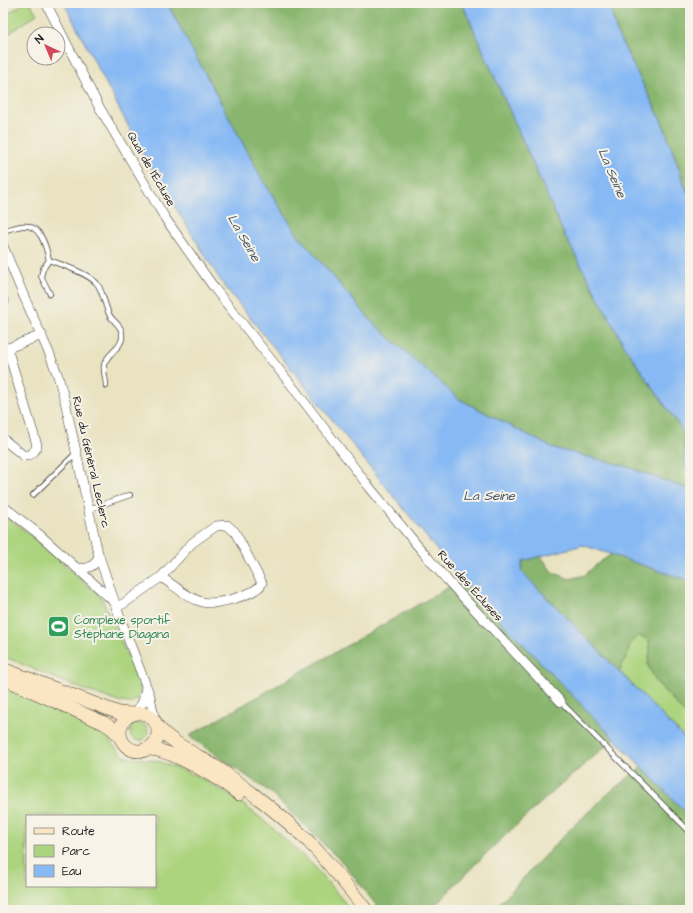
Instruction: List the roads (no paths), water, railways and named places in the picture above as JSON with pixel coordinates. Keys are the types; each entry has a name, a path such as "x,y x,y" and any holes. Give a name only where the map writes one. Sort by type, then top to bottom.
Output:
{"main road":[{"path":"3,669 119,713 147,714 169,737 230,776 290,824 324,859 366,910"},
{"path":"3,678 104,724 113,729 124,744 129,748 139,751 154,748 202,770 236,791 285,828 338,883 359,910"},
{"path":"120,737 121,724 126,718 134,713"},
{"path":"147,749 156,739 158,732 156,724"}],"street":[{"name":"Quai de l'Écluse","path":"46,3 98,104 165,218 215,289 252,337"},
{"name":"Rue du Général Leclerc","path":"3,246 50,354 62,389 99,556 115,605 151,700 156,724"},
{"path":"3,440 24,456 32,453 37,445 5,349 42,335"},
{"name":"Rue des Écluses","path":"252,337 417,546 561,702"},
{"path":"3,506 40,535 108,596 115,605 123,604 161,577 192,543 216,526 227,525 236,532 262,583 260,587 255,590 233,600 206,603 194,599 161,577"},
{"path":"76,568 82,569 89,567 96,562 99,556"},
{"path":"134,713 143,702 146,687"}],"lane":[{"path":"3,230 28,226 39,234 47,248 49,260 43,269 41,276 50,294"},
{"path":"49,260 81,272 97,284 110,317 119,325 122,333 121,340 118,347 108,357 104,365 106,386"},
{"path":"3,295 6,302 3,303"},
{"path":"32,495 73,456 77,455"},
{"path":"89,509 130,495"},
{"name":"Rue des Écluses","path":"561,702 690,832"}],"water":[{"name":"La Seine","path":"64,3 167,3 261,177 297,234 372,322 459,399 553,448 625,466 690,490 690,594 687,580 583,545 523,561 521,571 690,744 690,817 461,580 222,283 145,158"},
{"name":"La Seine","path":"462,3 609,3 617,33 663,124 690,200 690,469 685,467 684,433 625,347 564,234"}],"place":[{"name":"Complexe sportif Stéphane Diagana","path":"58,627"}]}
